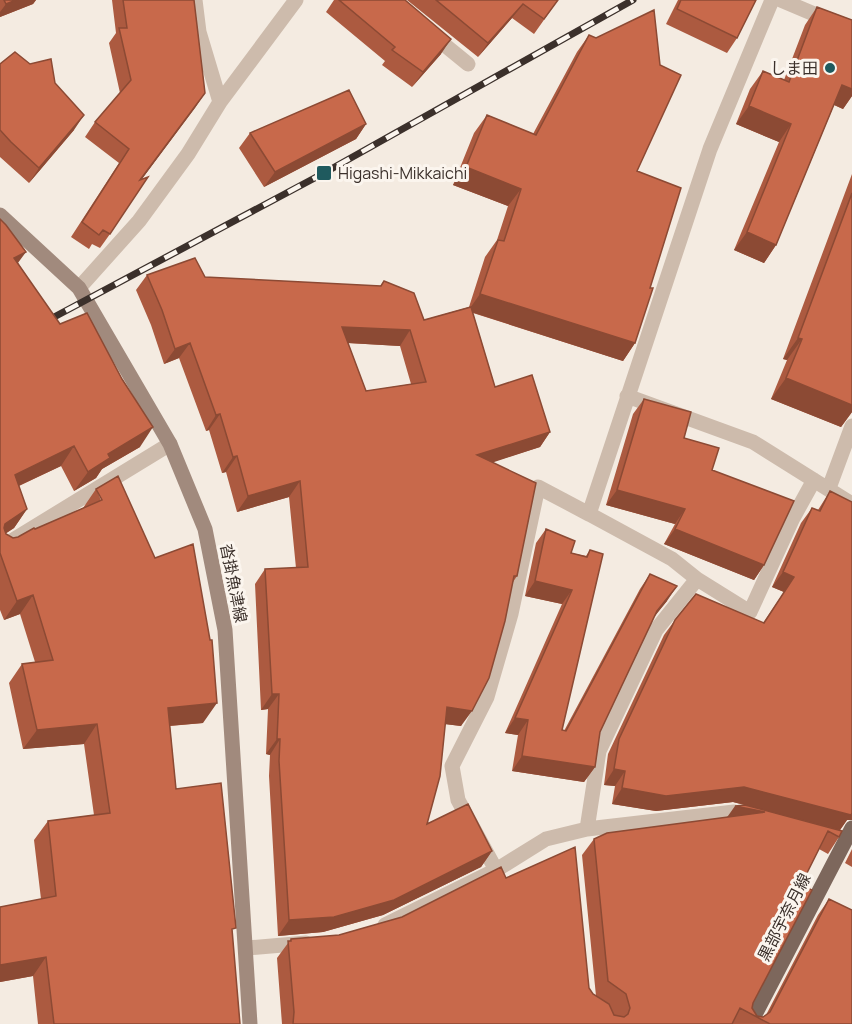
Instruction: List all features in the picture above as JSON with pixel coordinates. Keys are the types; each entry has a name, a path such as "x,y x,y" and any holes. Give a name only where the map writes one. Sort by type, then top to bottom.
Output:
{"main road":[{"name":"沓掛魚津線","path":"0,215 79,288 170,444 206,529 225,630 247,948 250,1024"},
{"name":"黒部宇奈月線","path":"750,1024 843,835"}],"street":[{"path":"195,0 199,32 220,102"},
{"path":"79,288 140,221 188,153 220,102 296,0"},
{"path":"589,514 710,149 772,0"},
{"path":"781,0 852,30"},
{"path":"417,21 468,64"},
{"path":"627,396 753,442 852,504"},
{"path":"829,488 852,426"},
{"path":"0,548 170,444"},
{"path":"496,870 458,801 452,766 487,697 512,614 538,487 672,559 697,579 750,612 793,518 814,480"},
{"path":"587,829 599,752 656,630 697,579"},
{"path":"366,930 387,924 496,870 546,839 570,839 587,829 734,812 767,821"},
{"path":"247,948 325,942"}],"building":[{"path":"4,0 16,0 6,4"},
{"path":"123,0 194,0 205,93 140,180 148,177 110,234 103,230 99,235 82,222 129,149 95,122 131,80 119,28 127,28"},
{"path":"339,0 405,0 451,39 423,72 392,50 395,47"},
{"path":"436,0 558,0 544,19 523,4 488,43"},
{"path":"681,0 756,0 737,38 677,9"},
{"path":"817,7 852,20 852,89 842,85 776,245 747,232 791,124 749,106 763,71 789,82"},
{"path":"654,10 660,65 681,75 637,171 681,188 635,343 480,294 498,240 504,241 521,189 466,167 487,115 536,135 589,35 596,38"},
{"path":"15,52 30,64 51,59 55,83 84,115 39,168 0,130 0,64"},
{"path":"349,90 366,124 275,172 250,133"},
{"path":"852,193 852,405 786,378 802,339 798,338"},
{"path":"0,219 26,252 14,258 60,324 87,313 122,379 153,427 108,454 110,458 88,472 74,446 15,475 27,509 5,524 6,534 13,538 18,537 102,500 96,489 118,476 155,558 193,544 210,640 212,640 217,703 168,708 176,789 221,783 236,928 232,929 240,1024 54,1024 46,957 0,965 0,907 56,896 48,821 110,813 97,724 37,730 22,664 53,660 33,595 17,601 0,553"},
{"path":"195,258 205,277 381,286 384,281 414,293 424,320 471,307 495,387 532,375 550,432 477,455 536,483 517,576 514,576 505,621 489,678 472,711 447,707 440,776 427,824 468,804 492,851 394,900 334,917 289,920 279,761 280,739 277,739 279,694 272,694 265,569 308,567 300,481 248,496 237,456 233,457 220,414 216,415 190,343 175,349 147,275","holes":["342,327 410,330 426,382 366,391"]},
{"path":"644,399 691,412 684,438 719,448 712,470 794,501 764,565 675,529 685,509 617,490"},
{"path":"830,491 852,502 851,815 744,787 666,796 622,788 625,771 614,769 619,739 675,620 696,594 764,623 794,577 783,572 812,508 820,511"},
{"path":"546,529 575,541 571,553 587,557 590,550 603,554 562,730 566,731 650,574 677,586 657,611 600,732 595,767 522,756 528,720 515,718 572,590 535,581"},
{"path":"745,805 842,831 839,837 828,831 801,885 812,890 752,1008 757,1016 763,1017 770,1012 829,899 852,910 852,1024 770,1024 740,1008 732,1024 293,1024 288,941 291,939 339,935 402,917 501,867 506,878 575,847 589,988 593,994 609,1004 614,1015 624,1017 630,1008 626,994 608,981 594,839 607,833 765,812 735,806"}],"railway":[{"path":"41,324 324,173 633,0"}],"place":[{"name":"しま田","path":"830,68"},
{"name":"Higashi-Mikkaichi","path":"324,173"}]}
